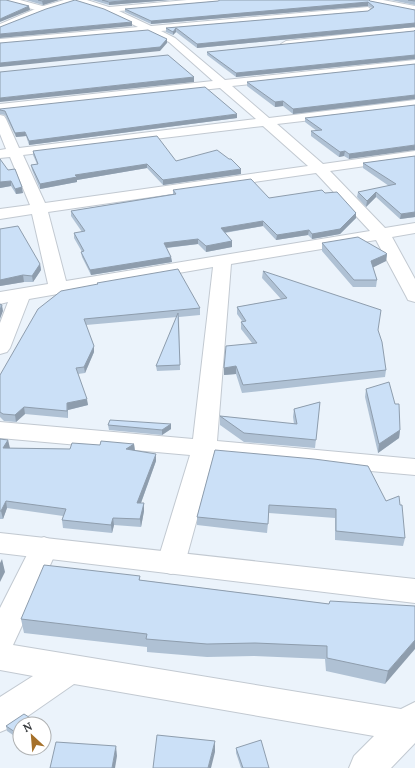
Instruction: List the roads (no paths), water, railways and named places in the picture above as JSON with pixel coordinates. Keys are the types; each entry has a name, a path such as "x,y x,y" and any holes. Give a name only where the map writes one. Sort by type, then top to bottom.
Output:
{"street":[{"path":"10,0 43,10"},
{"path":"0,26 73,0"},
{"path":"84,0 108,9 172,40 320,169 382,234 415,296"},
{"path":"108,9 218,0"},
{"path":"370,0 415,9"},
{"path":"0,42 372,11 352,1"},
{"path":"394,22 414,31"},
{"path":"272,45 414,31"},
{"path":"171,56 202,52"},
{"path":"0,108 415,63"},
{"path":"7,153 415,104"},
{"path":"0,119 7,153 39,208 58,288"},
{"path":"0,214 415,155"},
{"path":"0,298 415,228"},
{"path":"171,562 204,449 223,260"},
{"path":"0,348 20,294"},
{"path":"0,430 415,467"},
{"path":"0,543 415,591"},
{"path":"0,638 44,548"},
{"path":"0,656 70,669 413,723"},
{"path":"0,716 70,669"},
{"path":"367,768 413,723"}]}
